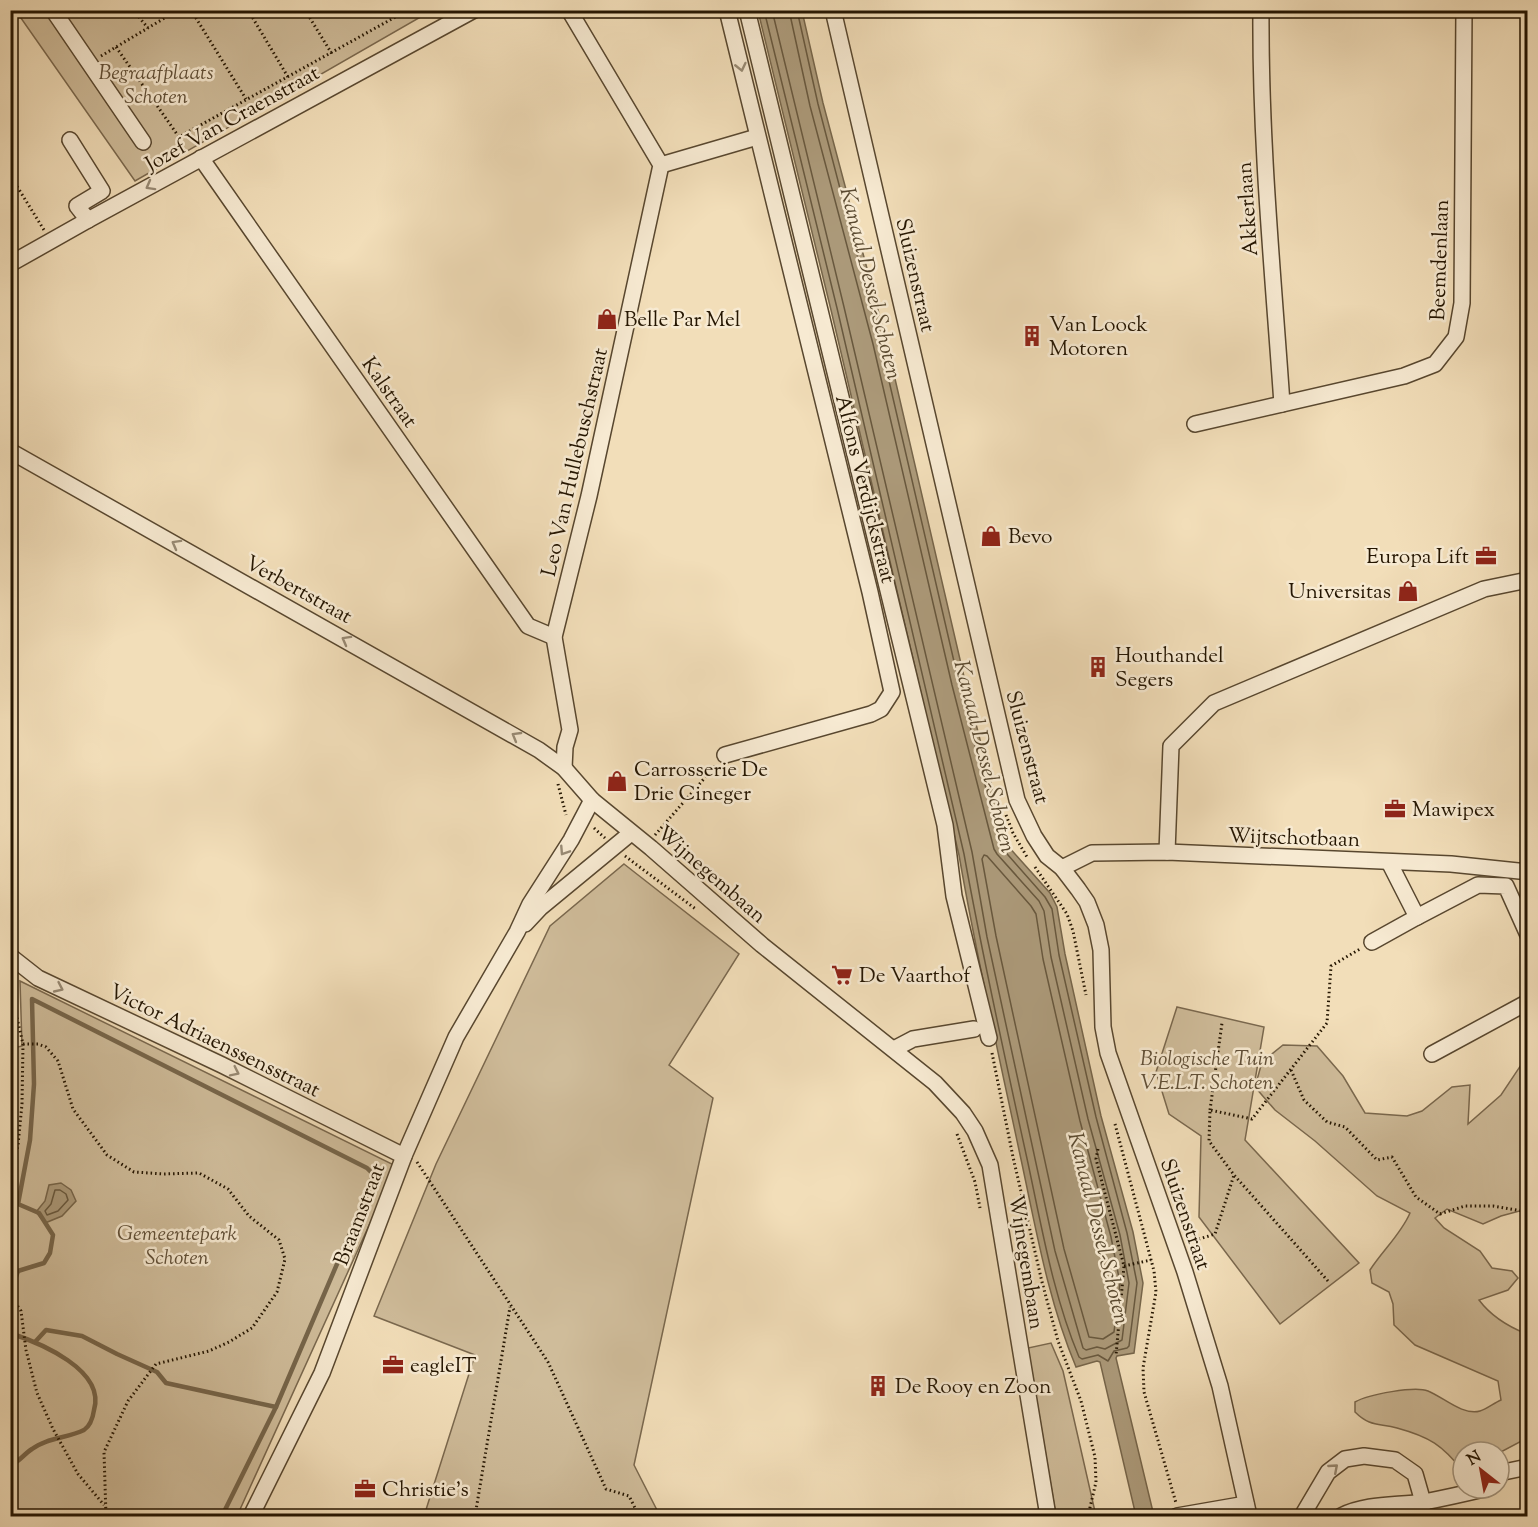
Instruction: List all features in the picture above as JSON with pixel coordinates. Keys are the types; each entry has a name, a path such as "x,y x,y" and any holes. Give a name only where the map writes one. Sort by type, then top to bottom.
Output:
{"street":[{"path":"53,10 144,142"},
{"name":"Jozef Van Craenstraat","path":"10,264 474,10"},
{"path":"569,10 661,165 757,137"},
{"name":"Alfons Verdijckstraat","path":"725,755 871,714 881,709 891,692 870,592 727,10"},
{"path":"747,10 945,825 954,896 989,1038"},
{"name":"Sluizenstraat","path":"833,10 1017,800 1034,836 1047,856 1062,868 1087,902 1096,925 1101,950 1102,1008 1108,1053 1176,1246 1220,1386 1248,1510 1178,1516"},
{"name":"Akkerlaan","path":"1262,10 1261,72 1264,141 1282,404"},
{"name":"Beemdenlaan","path":"1194,424 1404,376 1435,364 1456,337 1462,303 1464,10"},
{"path":"69,140 102,191 78,206 88,220"},
{"name":"Kalstraat","path":"201,158 528,626 554,637"},
{"name":"Leo Van Hullebuschstraat","path":"564,768 565,747 570,730 554,637 589,496 661,165"},
{"name":"Verbertstraat","path":"10,452 518,737 564,768"},
{"path":"1167,852 1171,746 1214,702 1484,589 1527,580"},
{"name":"Wijnegembaan","path":"564,768 592,800 762,945 935,1083 963,1113 975,1131 988,1158 1048,1516"},
{"name":"Braamstraat","path":"251,1516 322,1372 406,1152 456,1037 517,932 530,904 572,840 592,800"},
{"name":"Braamstraat","path":"517,932 540,908 631,832"},
{"name":"Wijtschotbaan","path":"1062,868 1092,853 1167,852 1501,868 1527,872"},
{"path":"1389,862 1417,917"},
{"path":"1501,868 1506,886 1527,935"},
{"path":"546,879 561,891"},
{"path":"1372,942 1478,885 1506,886"},
{"name":"Victor Adriaenssensstraat","path":"10,956 38,978 406,1152"},
{"path":"1432,1054 1527,1002"},
{"path":"894,1049 913,1039 974,1029"},
{"path":"1302,1516 1328,1472 1345,1459 1364,1456 1395,1460 1415,1474 1422,1509"},
{"path":"1511,1470 1527,1467"},
{"path":"1341,1516 1355,1509 1372,1506 1422,1509 1451,1500"}],"path":[{"path":"133,10 148,28"},
{"path":"89,63 178,10"},
{"path":"191,10 246,99"},
{"path":"248,10 288,77"},
{"path":"305,10 332,54"},
{"path":"116,47 179,137 408,10"},
{"path":"10,175 51,241"},
{"path":"651,840 725,755"},
{"path":"621,853 702,914"},
{"path":"1033,864 1067,914 1073,931 1088,1005"},
{"path":"1210,1110 1252,1119 1327,1023 1331,966 1372,942"},
{"path":"10,987 24,1044 19,1135 10,1180"},
{"path":"1222,1023 1210,1110 1209,1141 1234,1175 1328,1281"},
{"path":"989,1038 1012,1158 1042,1282 1058,1341 1081,1401 1095,1457 1096,1482 1088,1516"},
{"path":"24,1044 38,1044 46,1047 58,1061 74,1109 107,1155 134,1172 199,1173 228,1189 249,1216 279,1240 285,1259 277,1292 252,1328 209,1351 156,1364 128,1401 104,1452 106,1516"},
{"path":"1291,1070 1304,1100 1327,1122 1345,1127 1377,1160 1392,1157 1416,1197 1440,1214 1465,1206 1493,1206 1527,1212"},
{"path":"1114,1117 1151,1260 1156,1292 1143,1368 1144,1392 1178,1516"},
{"path":"952,1127 958,1135 975,1182 982,1217"},
{"path":"1098,1149 1096,1159 1124,1266 1116,1355"},
{"path":"406,1152 548,1362 606,1490 629,1496 639,1516"},
{"path":"1176,1246 1215,1233 1234,1175"},
{"path":"1124,1266 1151,1260"},
{"path":"10,1295 21,1311 26,1349 37,1393 53,1429 78,1474 105,1506"},
{"path":"475,1516 510,1305"}],"green space":[{"name":"Begraafplaats Schoten","path":"16,11 431,11 135,181"},
{"path":"624,864 739,954 669,1065 713,1098 634,1465 660,1516 424,1516 475,1355 374,1316 436,1164 550,926"},
{"name":"Gemeentepark Schoten","path":"20,981 396,1166 237,1516 11,1516 10,1049 22,1046"},
{"name":"Biologische Tuin V.E.L.T. Schoten","path":"1177,1007 1264,1027 1245,1140 1359,1263 1280,1324 1199,1217 1201,1136 1169,1114 1156,1072"},
{"path":"1283,1045 1317,1046 1343,1076 1365,1113 1407,1116 1422,1111 1452,1087 1470,1085 1468,1124 1501,1095 1527,1056 1527,1209 1483,1224 1447,1209 1435,1218 1444,1228 1480,1251 1492,1268 1512,1271 1518,1278 1508,1290 1479,1300 1501,1320 1527,1334 1527,1438 1511,1447 1511,1440 1451,1440 1451,1458 1442,1448 1427,1439 1397,1428 1370,1422 1355,1412 1355,1402 1370,1396 1403,1390 1428,1391 1460,1408 1474,1412 1483,1410 1501,1400 1498,1381 1415,1345 1394,1325 1393,1304 1389,1292 1372,1283 1370,1270 1402,1228 1410,1213 1377,1196 1315,1141 1275,1110 1255,1087 1262,1062"},
{"path":"1051,1343 1063,1371 1096,1516 1056,1516 1028,1348"}],"water":[{"name":"Kanaal Dessel-Schoten","path":"758,11 802,11 823,103 886,340 965,681 1007,845 1050,893 1057,907 1065,954 1101,1116 1133,1232 1143,1283 1134,1353 1116,1358 1154,1516 1136,1516 1100,1362 1076,1367 1049,1287 959,855"},
{"path":"61,1183 71,1190 76,1201 62,1216 45,1223 36,1212 45,1201 49,1185"}],"waterway":[{"path":"10,1294 18,1271 44,1263 50,1253 53,1235 39,1213 18,1204 30,1140 34,1084 32,999 367,1168 373,1174 369,1189 276,1407 222,1516"},
{"path":"35,1342 46,1330 82,1336 157,1372 166,1383 276,1407"},
{"path":"10,1333 53,1351 68,1360 90,1382 95,1396 93,1416 90,1424 84,1430 38,1445 10,1466"}],"place":[{"name":"Belle Par Mel","path":"607,319"},
{"name":"Van Loock Motoren","path":"1032,336"},
{"name":"Bevo","path":"991,536"},
{"name":"Europa Lift","path":"1486,556"},
{"name":"Universitas","path":"1408,591"},
{"name":"Houthandel Segers","path":"1098,667"},
{"name":"Carrosserie De Drie Cineger","path":"617,781"},
{"name":"Mawipex","path":"1395,809"},
{"name":"De Vaarthof","path":"842,975"},
{"name":"eagleIT","path":"393,1365"},
{"name":"De Rooy en Zoon","path":"878,1386"},
{"name":"Christie's","path":"365,1489"}]}
